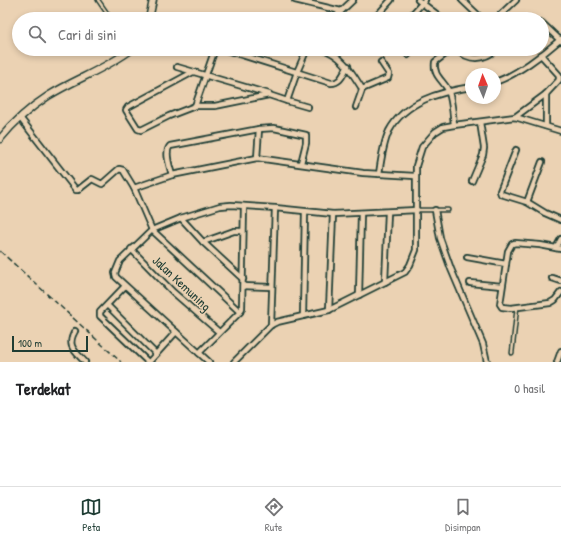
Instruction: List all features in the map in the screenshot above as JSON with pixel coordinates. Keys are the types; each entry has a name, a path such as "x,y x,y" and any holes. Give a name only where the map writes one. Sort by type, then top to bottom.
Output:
{"street":[{"path":"150,12 153,0"},
{"path":"295,0 341,11 353,0"},
{"path":"380,12 391,0"},
{"path":"462,0 475,12"},
{"path":"503,12 516,0"},
{"path":"413,12 422,1 435,12"},
{"path":"549,29 561,40 549,49"},
{"path":"0,139 27,112 48,96 110,64 121,56"},
{"path":"195,106 213,56"},
{"path":"246,56 331,83 336,83 340,80 348,66"},
{"path":"287,101 304,56"},
{"path":"336,56 348,66 362,89"},
{"path":"444,56 435,62 436,74 448,91 454,125"},
{"path":"468,56 474,58 487,56"},
{"path":"501,80 540,56"},
{"path":"515,117 546,94 556,85 560,77 543,56"},
{"path":"356,107 362,89 388,78 389,74 381,62"},
{"path":"177,67 308,107"},
{"path":"193,72 128,107 126,110 138,129 141,130 169,116 195,106 215,106 269,95"},
{"path":"379,174 383,151 389,132 402,114 419,101 448,91 465,89"},
{"path":"546,94 546,126"},
{"path":"234,362 271,325 277,322 329,310 405,272 414,257 416,250 416,166 422,147 428,138 435,132 443,127 515,117 561,131"},
{"path":"21,119 76,190 92,179 102,184 119,169 123,170 134,188 152,230 240,312"},
{"path":"472,181 483,155 484,148 480,122"},
{"path":"172,176 167,152 170,146 259,129 274,128 306,135 306,143 301,163"},
{"path":"257,158 259,129"},
{"path":"516,150 500,192 502,195 527,202 545,213 561,220"},
{"path":"134,188 172,176 257,158 379,174 416,176"},
{"path":"527,202 542,162"},
{"path":"209,362 119,281 115,274 120,261 152,230 181,218 220,206 275,208 333,214 417,210"},
{"path":"199,353 240,312 242,308 244,206"},
{"path":"271,325 275,208"},
{"path":"435,210 440,238 451,269 483,344 487,362"},
{"path":"303,316 305,212"},
{"path":"385,282 388,212"},
{"path":"359,296 360,213"},
{"path":"329,310 333,214"},
{"path":"181,218 203,242 243,279"},
{"path":"203,242 234,231 243,231"},
{"path":"556,248 561,239"},
{"path":"561,250 540,245 515,243 509,247 500,304 504,307 517,307 554,302 561,292"},
{"name":"Jalan Kemuning","path":"132,249 173,292 219,332"},
{"path":"467,257 506,264"},
{"path":"552,278 561,281"},
{"path":"470,283 502,286"},
{"path":"125,286 108,306 100,312 100,316 148,362 176,332"},
{"path":"243,286 272,287"},
{"path":"108,306 156,354"},
{"path":"75,331 71,339 71,344 85,362"},
{"path":"557,362 561,351"}],"lane":[{"path":"98,0 106,12"},
{"path":"417,210 448,210"},
{"path":"512,353 517,307"}],"railway":[{"path":"0,251 121,362"}]}
